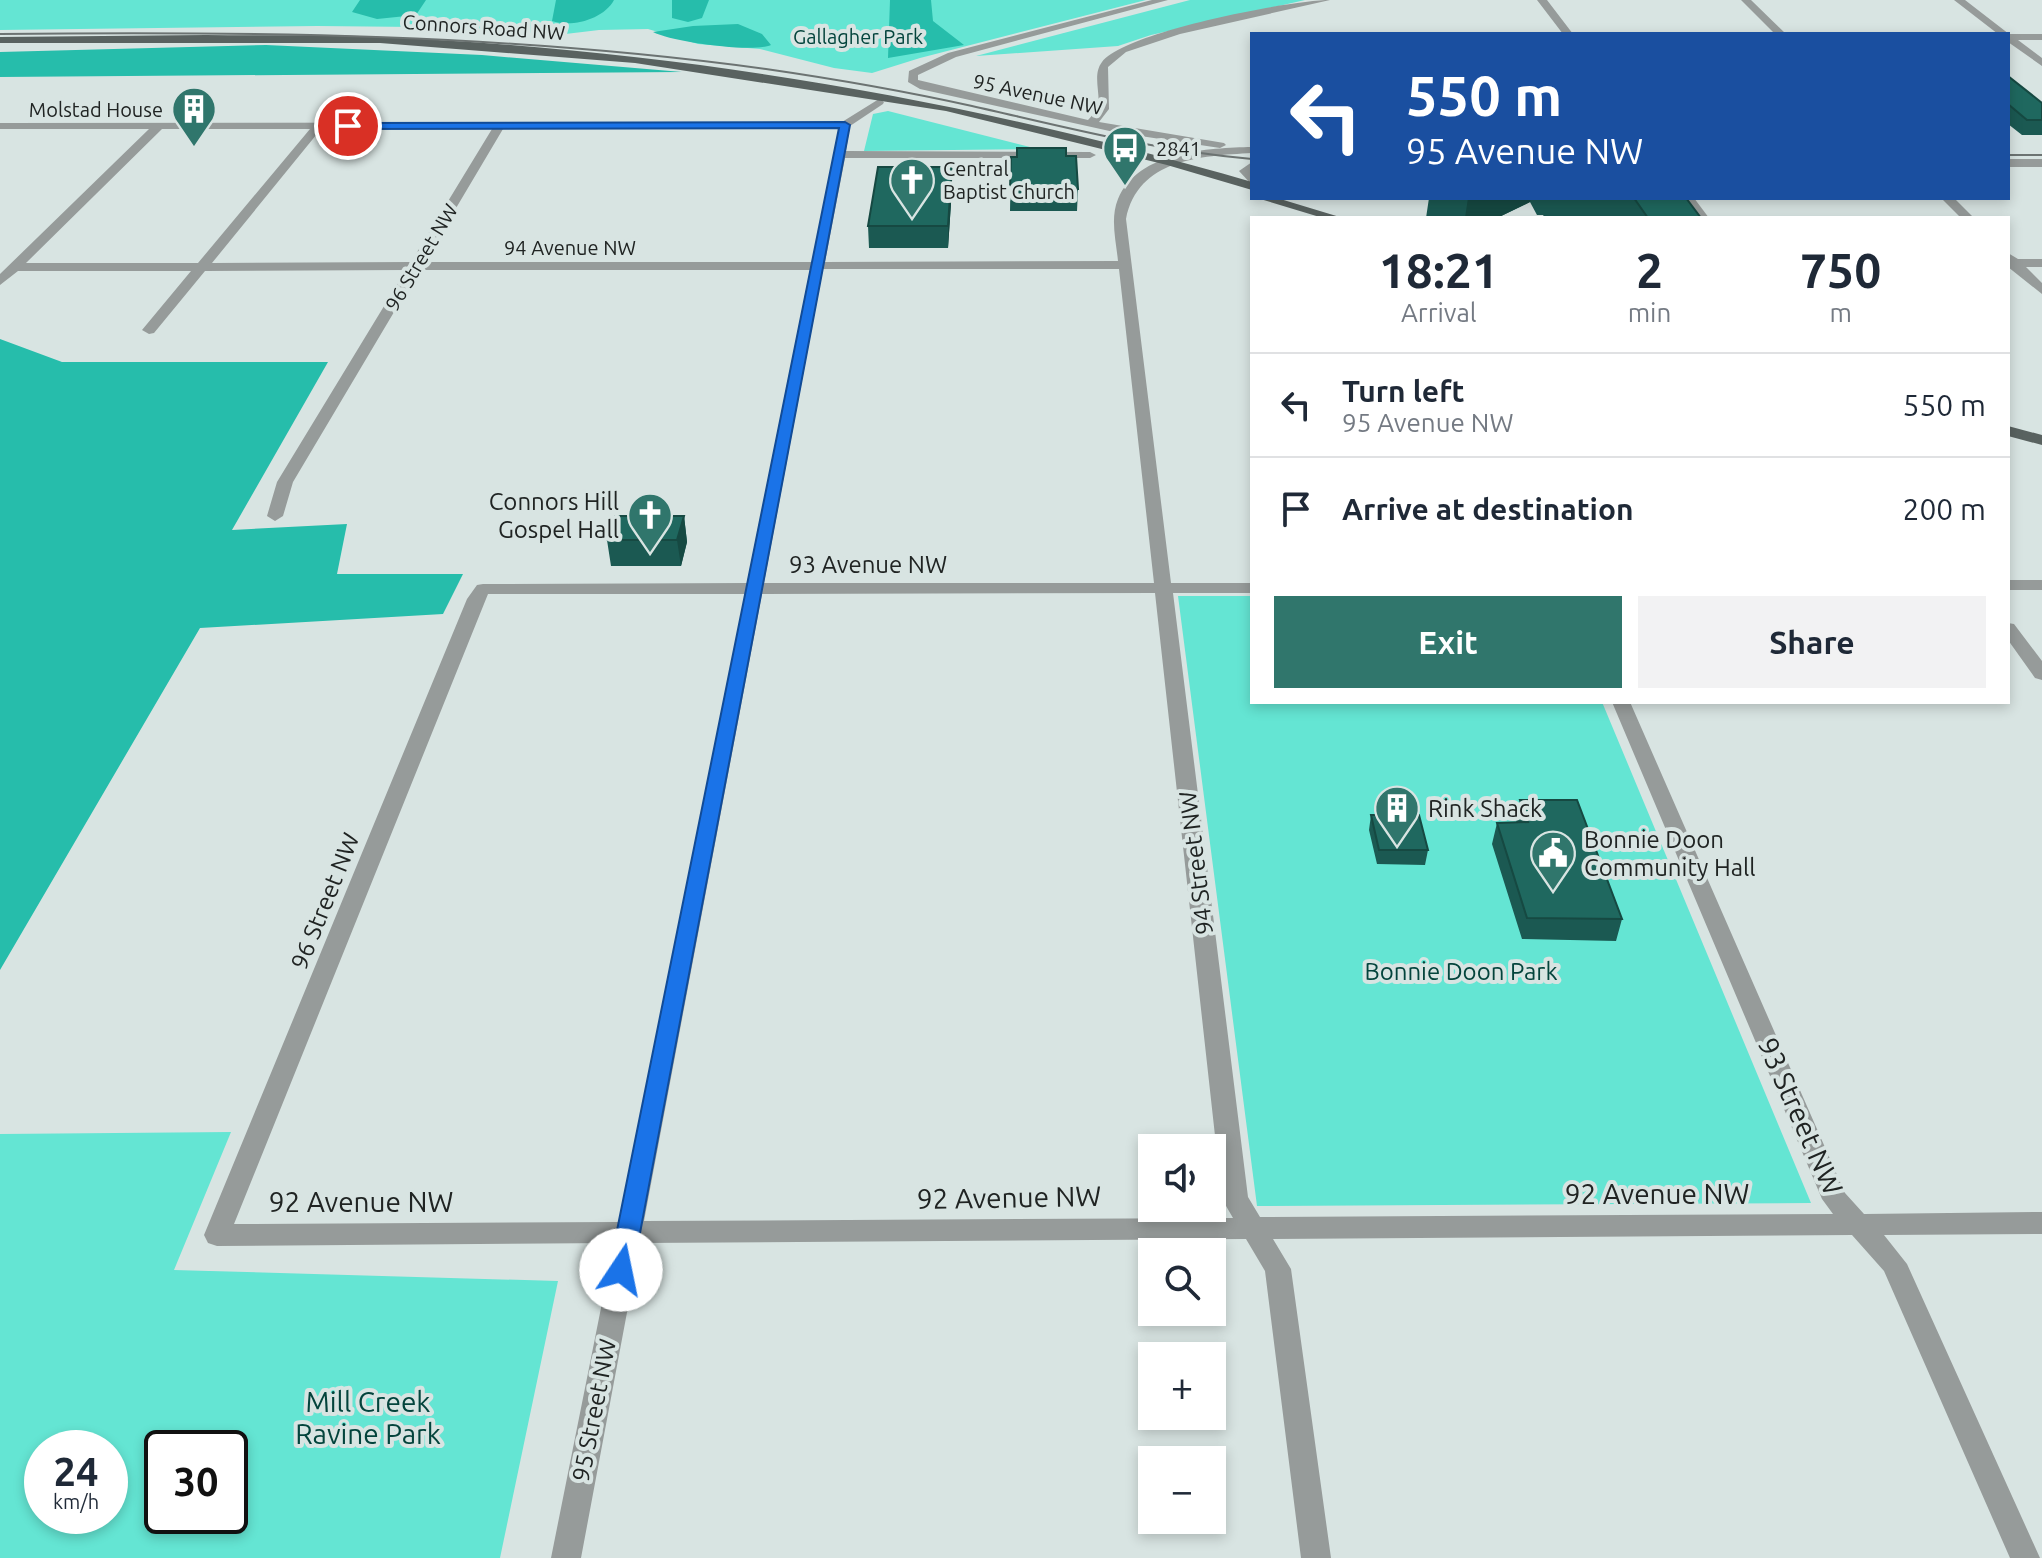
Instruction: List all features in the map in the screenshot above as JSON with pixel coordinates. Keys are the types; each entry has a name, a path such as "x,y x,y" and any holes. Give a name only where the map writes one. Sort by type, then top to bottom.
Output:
{"main road":[{"name":"Connors Road NW","path":"0,43 106,39 333,39 519,48 698,68 946,108 1250,183"},
{"name":"Connors Road NW","path":"856,94 1250,195"},
{"path":"1282,200 1331,216"},
{"path":"2010,432 2042,440"}],"street":[{"name":"95 Avenue NW","path":"1163,0 940,59 913,73 913,82 1089,124 1175,140 1250,149"},
{"path":"1089,124 1102,113 1106,102 1102,78 1105,62 1116,53 1148,39 1325,0"},
{"path":"1542,0 1566,32"},
{"path":"1746,0 1779,32"},
{"path":"1959,0 2002,32"},
{"path":"2010,36 2042,37"},
{"path":"2010,38 2042,63"},
{"path":"0,126 845,125 879,102"},
{"name":"96 Street NW","path":"275,516 285,482 500,125"},
{"name":"95 Street NW","path":"566,1558 845,125"},
{"path":"0,281 159,126"},
{"path":"149,330 318,126"},
{"name":"95 Avenue NW","path":"1153,170 1171,162 1210,153 1250,149"},
{"path":"2010,151 2042,151"},
{"path":"839,154 1090,155"},
{"name":"95 Avenue NW","path":"1171,162 1250,165"},
{"path":"2010,163 2042,163"},
{"name":"94 Street NW","path":"1153,170 1135,183 1120,205 1125,265 1235,1199 1278,1269 1316,1558"},
{"path":"1949,200 1966,216"},
{"path":"2010,261 2042,263"},
{"path":"2010,261 2042,290"},
{"name":"94 Avenue NW","path":"14,267 1125,265"},
{"path":"2010,585 2042,585"},
{"name":"93 Avenue NW","path":"483,589 1250,588"},
{"name":"96 Street NW","path":"217,1235 476,599 483,589"},
{"path":"2010,631 2042,674"},
{"name":"93 Street NW","path":"1622,704 1835,1199 1894,1264 2025,1558"},
{"name":"92 Avenue NW","path":"217,1235 2042,1223"}],"green space":[{"name":"Gallagher Park","path":"0,0 1146,0 872,73 834,68 760,49 698,44 648,29 557,35 417,27 317,26 0,30"},
{"path":"360,0 426,0 416,15 377,19 352,12"},
{"path":"556,0 614,0 595,17 560,23 552,21"},
{"path":"672,0 709,0 702,18 688,22 672,18"},
{"path":"890,0 931,0 933,21 964,45 888,58"},
{"path":"1190,0 1305,0 1151,35 1118,46 976,56"},
{"path":"738,24 762,34 771,45 747,48 712,45 653,32 693,26"},
{"path":"266,45 482,55 682,72 0,77 0,52"},
{"path":"888,111 1034,149 864,151 873,114"},
{"path":"0,339 62,362 328,362 232,530 347,524 337,574 463,574 443,614 200,628 0,970"},
{"name":"Bonnie Doon Park","path":"1178,596 1250,596 1250,704 1603,704 1811,1203 1257,1206"},
{"name":"Mill Creek Ravine Park","path":"231,1132 174,1270 558,1281 500,1558 0,1558 0,1134"}],"building":[{"path":"2010,78 2042,103 2042,120 2027,120 2010,106"},
{"path":"1017,148 1066,148 1066,156 1076,156 1078,189 1010,189 1011,157 1017,157"},
{"path":"878,167 952,167 948,226 868,226"},
{"path":"1635,200 1688,200 1700,216 1647,216"},
{"path":"615,516 684,516 677,540 607,540"},
{"name":"Bonnie Doon Community Hall","path":"1520,800 1577,800 1622,919 1527,918 1497,823 1528,822"},
{"path":"1371,815 1419,815 1428,850 1379,850"}],"tram line":[{"path":"0,34 192,33 384,37 671,57 869,86 1146,144 1250,159"},
{"path":"2010,155 2042,155"}],"place":[{"name":"Molstad House","path":"194,148"},
{"name":"2841","path":"1125,187"},
{"name":"Central Baptist Church","path":"912,219"},
{"name":"Connors Hill Gospel Hall","path":"650,554"},
{"name":"Rink Shack","path":"1397,847"},
{"name":"Bonnie Doon Community Hall","path":"1553,892"}],"route":[{"path":"348,126 845,125 751,619 621,1270"}]}
